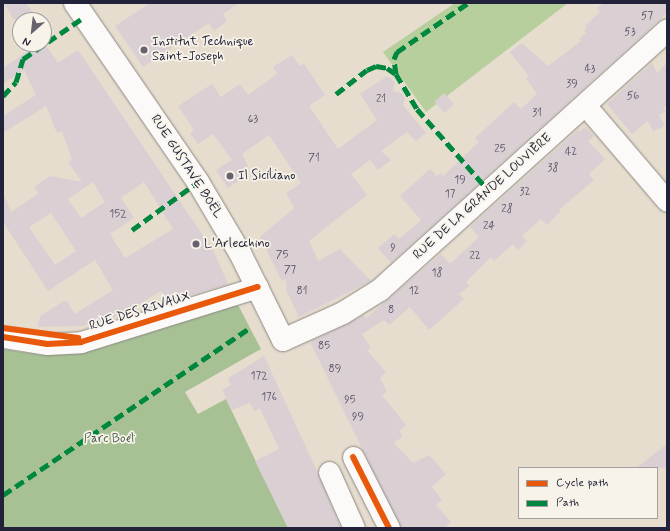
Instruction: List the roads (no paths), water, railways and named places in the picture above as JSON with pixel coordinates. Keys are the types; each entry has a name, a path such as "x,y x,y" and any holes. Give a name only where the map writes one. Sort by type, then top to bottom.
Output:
{"main road":[{"name":"RUE GUSTAVE BOËL","path":"75,3 198,182 258,287 283,340"},
{"name":"RUE DE LA GRANDE LOUVIÈRE","path":"283,340 343,313 380,290 667,31"}],"street":[{"path":"585,105 667,201"},
{"name":"RUE DES RIVAUX","path":"3,337 47,344 81,342 258,287"},
{"path":"353,457 389,528"},
{"path":"328,472 354,528"}],"place":[{"name":"Institut Technique Saint-Joseph","path":"144,50"},
{"name":"Il Siciliano","path":"230,176"},
{"name":"L'Arlecchino","path":"196,244"}],"park label":[{"name":"Parc Boël","path":"109,439"}]}
